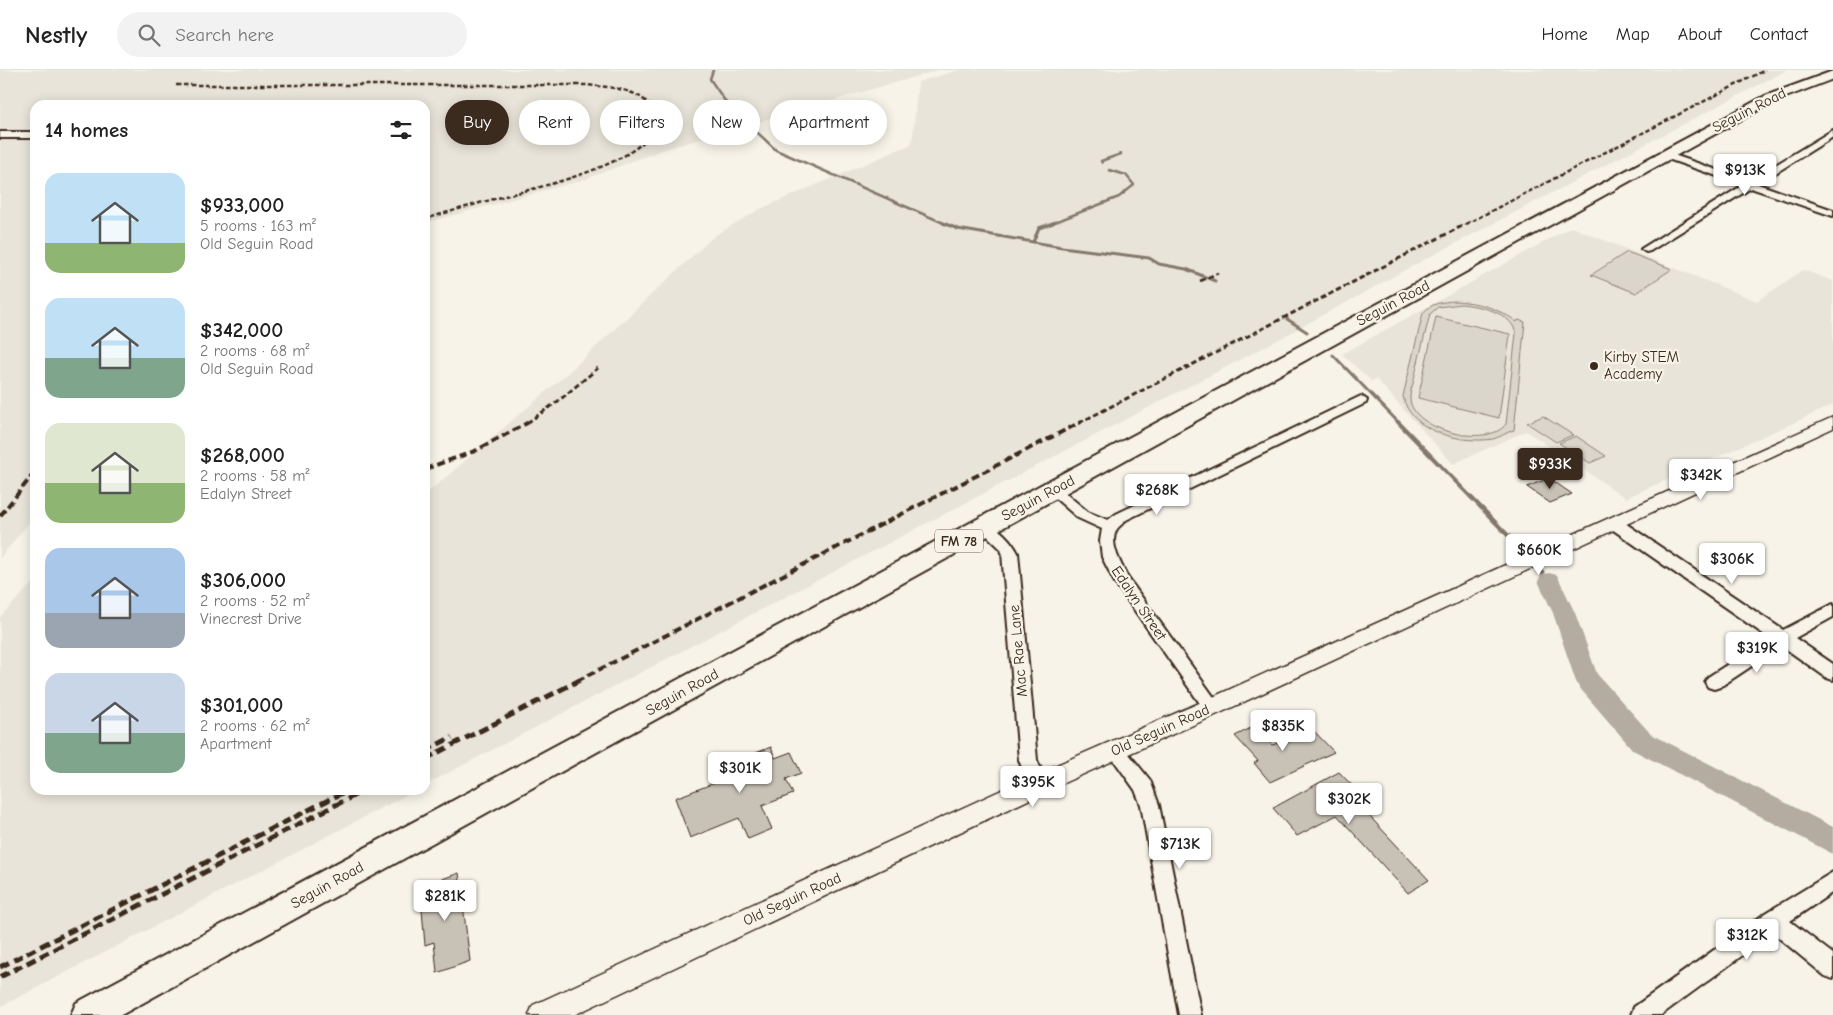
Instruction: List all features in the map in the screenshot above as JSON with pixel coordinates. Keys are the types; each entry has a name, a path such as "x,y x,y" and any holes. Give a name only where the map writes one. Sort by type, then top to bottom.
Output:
{"main road":[{"name":"Seguin Road","path":"88,1015 1769,98 1833,75"}],"street":[{"path":"1646,249 1833,133"},
{"path":"0,135 30,135"},
{"path":"1665,155 1833,213"},
{"path":"1053,490 1083,515 1110,527 1121,517 1361,400"},
{"name":"Old Seguin Road","path":"543,1015 1038,784 1212,707 1833,422"},
{"path":"1614,523 1833,673"},
{"name":"Mac Rae Lane","path":"985,526 1007,546 1010,553 1028,760 1038,784"},
{"name":"Edalyn Street","path":"1110,527 1107,541 1110,557 1122,581 1212,707"},
{"path":"1714,682 1782,638 1833,610"},
{"path":"1115,749 1143,786 1150,805 1190,1015"},
{"path":"1642,1015 1773,920 1833,881"},
{"path":"1773,920 1833,968"}],"shaded area":[{"path":"0,70 939,70 835,100 770,100 770,119 760,122 760,100 693,100 693,141 683,144 683,100 600,100 600,145 679,145 583,180 430,222 430,100 30,100 30,521 0,558"},
{"path":"960,70 1787,70 1420,262 1272,343 430,782 430,491 568,373 714,236 760,209 912,144 918,82"},
{"name":"Kirby STEM Academy","path":"1571,227 1757,301 1803,270 1833,281 1833,405 1626,498 1526,431 1453,464 1376,379 1371,381 1342,354"},
{"path":"1627,252 1672,269 1636,293 1591,275"},
{"path":"1454,301 1479,304 1495,309 1517,322 1518,320 1525,322 1514,430 1493,439 1481,440 1453,437 1426,427 1415,419 1407,408 1403,396 1423,313 1433,305","holes":["1461,304 1494,311 1501,315 1508,320 1516,333 1506,424 1497,431 1483,435 1467,435 1435,427 1422,419 1413,409 1410,397 1430,314 1438,307"]},
{"path":"1436,317 1510,334 1499,418 1418,398"},
{"path":"1543,416 1573,435 1556,442 1527,423"},
{"path":"1576,436 1606,456 1590,463 1559,443"},
{"path":"30,586 30,795 406,795 0,1007 0,617"}],"building":[{"path":"1549,478 1572,494 1550,503 1527,487"},
{"path":"1255,726 1272,745 1278,743 1283,745 1313,730 1334,752 1270,782 1254,763 1258,761 1235,736"},
{"path":"771,747 775,758 791,752 801,773 786,779 793,794 762,806 772,829 748,839 739,818 690,838 675,798 725,779 720,767"},
{"path":"1339,772 1368,802 1360,806 1429,880 1408,893 1337,815 1297,836 1273,808"},
{"path":"459,873 470,961 437,973 434,942 425,945 420,887"}],"waterway":[{"path":"713,70 710,79 727,104 776,150 946,224"},
{"path":"1102,163 1101,161 1121,154"},
{"path":"1050,224 1119,197 1134,185 1126,175 1109,170"},
{"path":"943,223 958,229 1033,242"},
{"path":"1033,242 1039,228 1053,223"},
{"path":"1033,242 1149,258 1159,264 1186,269 1215,281"},
{"path":"1287,319 1307,332"},
{"path":"1333,355 1399,423"},
{"path":"1398,422 1530,558"},
{"path":"1534,563 1549,581"},
{"path":"1549,581 1564,613 1587,679 1642,742 1833,841"}],"railway":[{"path":"1466,224 1765,70"},
{"path":"176,85 586,85 614,88 633,93 642,98 653,112 653,129 641,144 622,157 597,169 430,218"},
{"path":"1079,423 1468,223"},
{"path":"1200,281 1218,273"},
{"path":"527,423 557,402 598,368"},
{"path":"430,467 475,451 529,422"},
{"path":"577,681 1081,422"},
{"path":"0,516 30,478"},
{"path":"430,756 580,680"},
{"path":"430,748 452,737"},
{"path":"0,967 338,795"},
{"path":"0,977 355,795"}],"place":[{"name":"Kirby STEM Academy","path":"1594,366"}]}
